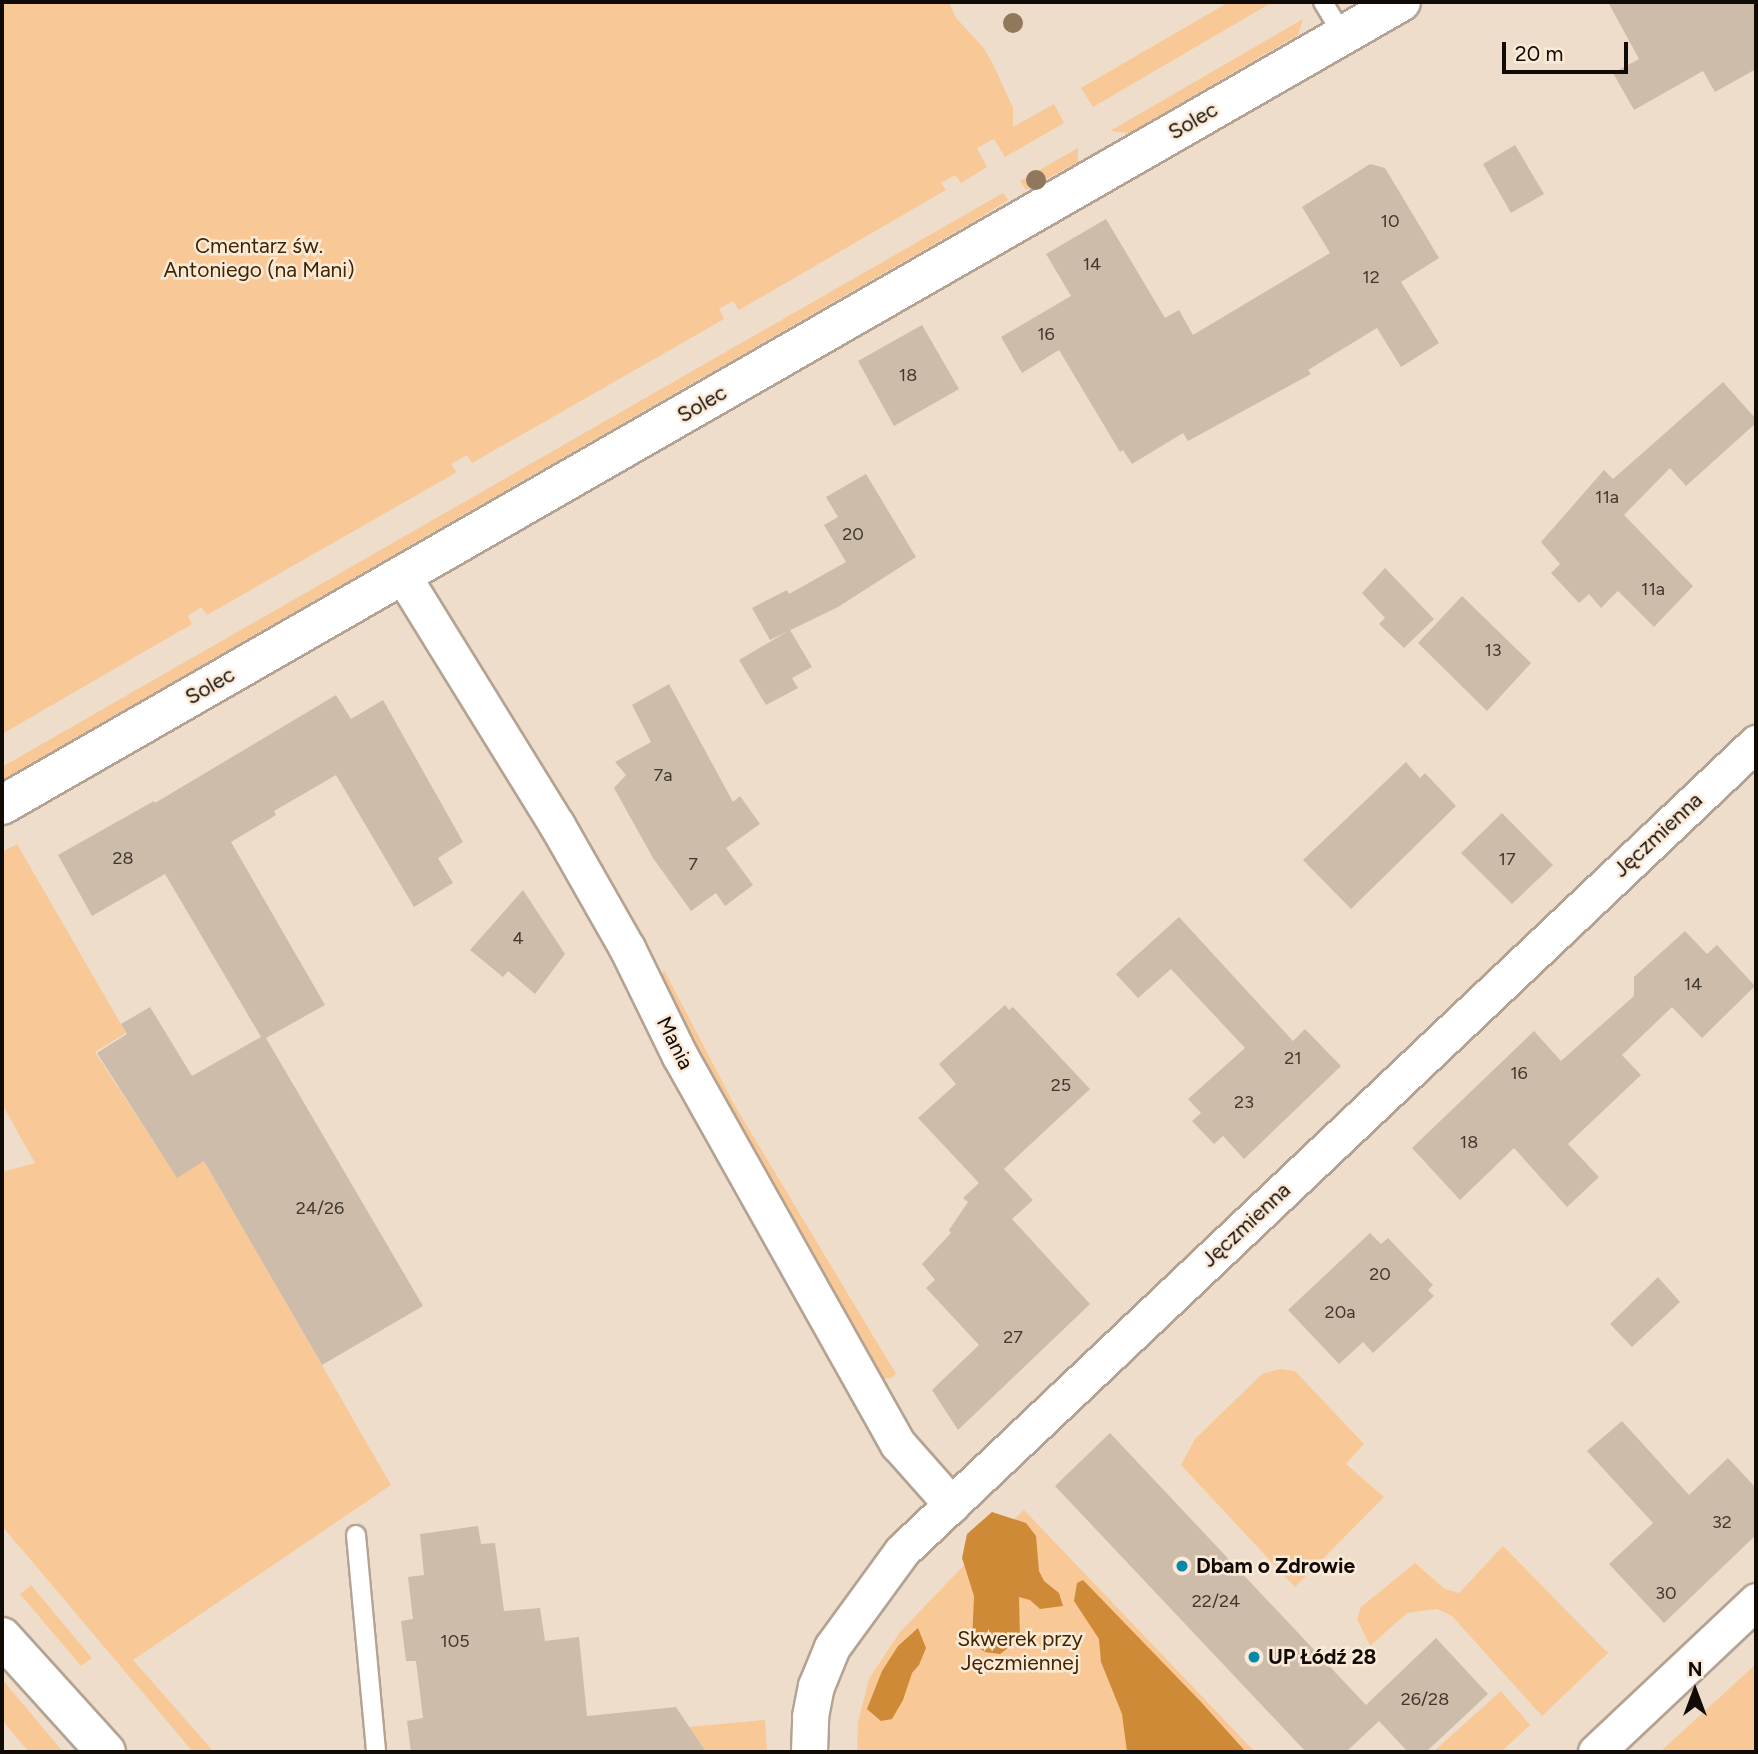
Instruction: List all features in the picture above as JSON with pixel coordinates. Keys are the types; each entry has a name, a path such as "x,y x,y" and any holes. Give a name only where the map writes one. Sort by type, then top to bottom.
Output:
{"main road":[{"name":"Solec","path":"2,805 1401,2"},
{"path":"2,1637 106,1752"}],"street":[{"name":"Mania","path":"403,576 557,825 621,937 687,1068 898,1444 952,1505"},
{"name":"Jęczmienna","path":"809,1752 810,1716 816,1686 832,1647 855,1611 902,1551 1756,743"},
{"path":"1596,1752 1756,1601"}],"lane":[{"path":"1323,2 1343,35"},
{"path":"356,1535 376,1752"}],"green space":[{"name":"Cmentarz św. Antoniego (na Mani)","path":"2,2 949,2 956,18 983,47 993,64 1013,108 1013,127 1054,104 1064,123 1005,157 994,139 977,148 987,167 961,183 955,175 941,183 946,190 739,310 733,301 719,309 724,319 472,463 467,455 451,464 457,472 207,615 201,607 188,616 192,624 2,734"},
{"path":"1229,2 1273,2 1093,107 1081,88"},
{"path":"1303,19 1298,35 1129,133 1110,131"},
{"path":"1078,148 1078,162 1026,190 1020,181"},
{"path":"1003,193 1008,200 976,220 2,780 2,767"},
{"path":"17,844 126,1033 95,1052 174,1173 204,1161 391,1485 133,1660 214,1752 193,1752 2,1526 2,1172 35,1163 2,1104 2,852"},
{"path":"664,970 735,1106 896,1374 891,1378 881,1379 708,1071 661,978"},
{"path":"1281,1369 1295,1371 1364,1444 1346,1464 1384,1497 1295,1587 1181,1465 1195,1439 1262,1374"},
{"name":"Skwerek przy Jęczmiennej","path":"1024,1510 1255,1752 857,1752 858,1722 869,1679 900,1632 971,1558"},
{"path":"1503,1546 1608,1653 1542,1716 1452,1616 1437,1609 1407,1613 1370,1646 1357,1619 1361,1607 1415,1563 1445,1589 1459,1593"},
{"path":"31,1585 92,1658 81,1666 20,1594"},
{"path":"1756,1664 1756,1752 1660,1752"},
{"path":"2,1679 63,1752 29,1752 2,1720"},
{"path":"1501,1691 1530,1725 1501,1752 1433,1752"},
{"path":"765,1720 767,1752 706,1752 689,1727"}],"shaded area":[{"path":"992,1512 1026,1523 1036,1536 1039,1571 1044,1581 1059,1593 1063,1606 1040,1609 1030,1600 1019,1597 1020,1639 1000,1654 985,1652 972,1642 974,1596 962,1558 967,1534"},
{"path":"1083,1580 1246,1752 1127,1752 1122,1714 1101,1662 1099,1639 1074,1601 1077,1583"},
{"path":"918,1628 926,1648 892,1719 881,1721 867,1709 882,1671 898,1646"}],"building":[{"path":"1608,2 1756,2 1756,69 1715,92 1703,71 1634,110 1613,73 1639,59"},
{"path":"1515,145 1544,194 1511,213 1483,164"},
{"path":"1370,164 1385,168 1439,258 1401,282 1439,343 1401,367 1377,328 1308,370 1311,374 1188,441 1183,433 1132,464 1123,450 1120,452 1059,350 1022,373 1001,337 1071,296 1046,254 1106,219 1165,318 1179,310 1193,335 1330,253 1302,207"},
{"path":"922,325 959,389 894,426 858,361"},
{"path":"1723,382 1756,419 1756,423 1686,486 1670,468 1624,515 1693,586 1654,627 1618,591 1601,608 1589,594 1579,603 1551,573 1560,564 1541,542 1604,470 1613,479"},
{"path":"866,474 916,557 838,607 770,640 752,608 787,590 789,594 846,562 824,525 838,517 826,497"},
{"path":"1385,568 1434,619 1404,648 1379,624 1385,618 1362,593"},
{"path":"1462,596 1531,663 1487,711 1418,643"},
{"path":"790,630 812,667 792,678 798,688 766,705 739,660"},
{"path":"669,684 733,802 740,796 760,824 726,848 753,885 725,906 716,893 691,911 653,858 614,788 626,775 615,762 651,742 632,705"},
{"path":"336,695 351,719 383,700 463,842 438,858 453,883 414,907 336,775 274,811 276,815 231,842 325,1005 266,1038 423,1306 322,1365 204,1161 177,1178 97,1053 127,1034 121,1024 150,1007 192,1076 261,1037 165,874 92,916 58,855 154,801 155,803"},
{"path":"1406,762 1420,778 1425,773 1456,806 1351,909 1303,860"},
{"path":"1502,813 1553,865 1512,904 1461,853"},
{"path":"523,890 565,954 535,994 508,971 503,977 470,950"},
{"path":"1179,917 1293,1041 1305,1029 1341,1066 1244,1159 1223,1136 1214,1144 1192,1121 1201,1113 1188,1099 1245,1048 1171,969 1138,998 1116,974"},
{"path":"1685,931 1707,954 1717,945 1755,986 1702,1038 1672,1007 1622,1055 1641,1075 1568,1144 1599,1177 1567,1207 1514,1148 1460,1200 1412,1148 1534,1031 1561,1061 1634,996 1634,977"},
{"path":"1005,1005 1009,1010 1013,1007 1090,1089 1004,1169 1033,1200 1012,1219 1090,1304 958,1430 932,1390 979,1345 926,1288 935,1280 922,1264 951,1233 949,1230 968,1202 963,1198 979,1183 918,1118 956,1084 939,1064"},
{"path":"1370,1233 1381,1244 1388,1238 1433,1285 1428,1290 1434,1296 1373,1353 1363,1342 1339,1364 1288,1310"},
{"path":"1658,1277 1680,1302 1632,1347 1610,1324"},
{"path":"1622,1421 1689,1495 1728,1458 1756,1488 1756,1535 1664,1623 1609,1564 1653,1523 1587,1451"},
{"path":"1110,1433 1366,1705 1436,1638 1488,1694 1426,1752 1408,1752 1379,1721 1346,1752 1306,1752 1055,1486"},
{"path":"478,1526 481,1544 495,1543 504,1611 540,1608 545,1641 579,1637 587,1716 676,1707 706,1752 411,1752 407,1721 423,1718 416,1661 406,1661 401,1621 413,1619 408,1577 424,1575 420,1534"}],"place":[{"name":"Dbam o Zdrowie","path":"1182,1566"},
{"name":"UP Łódź 28","path":"1254,1657"}]}
